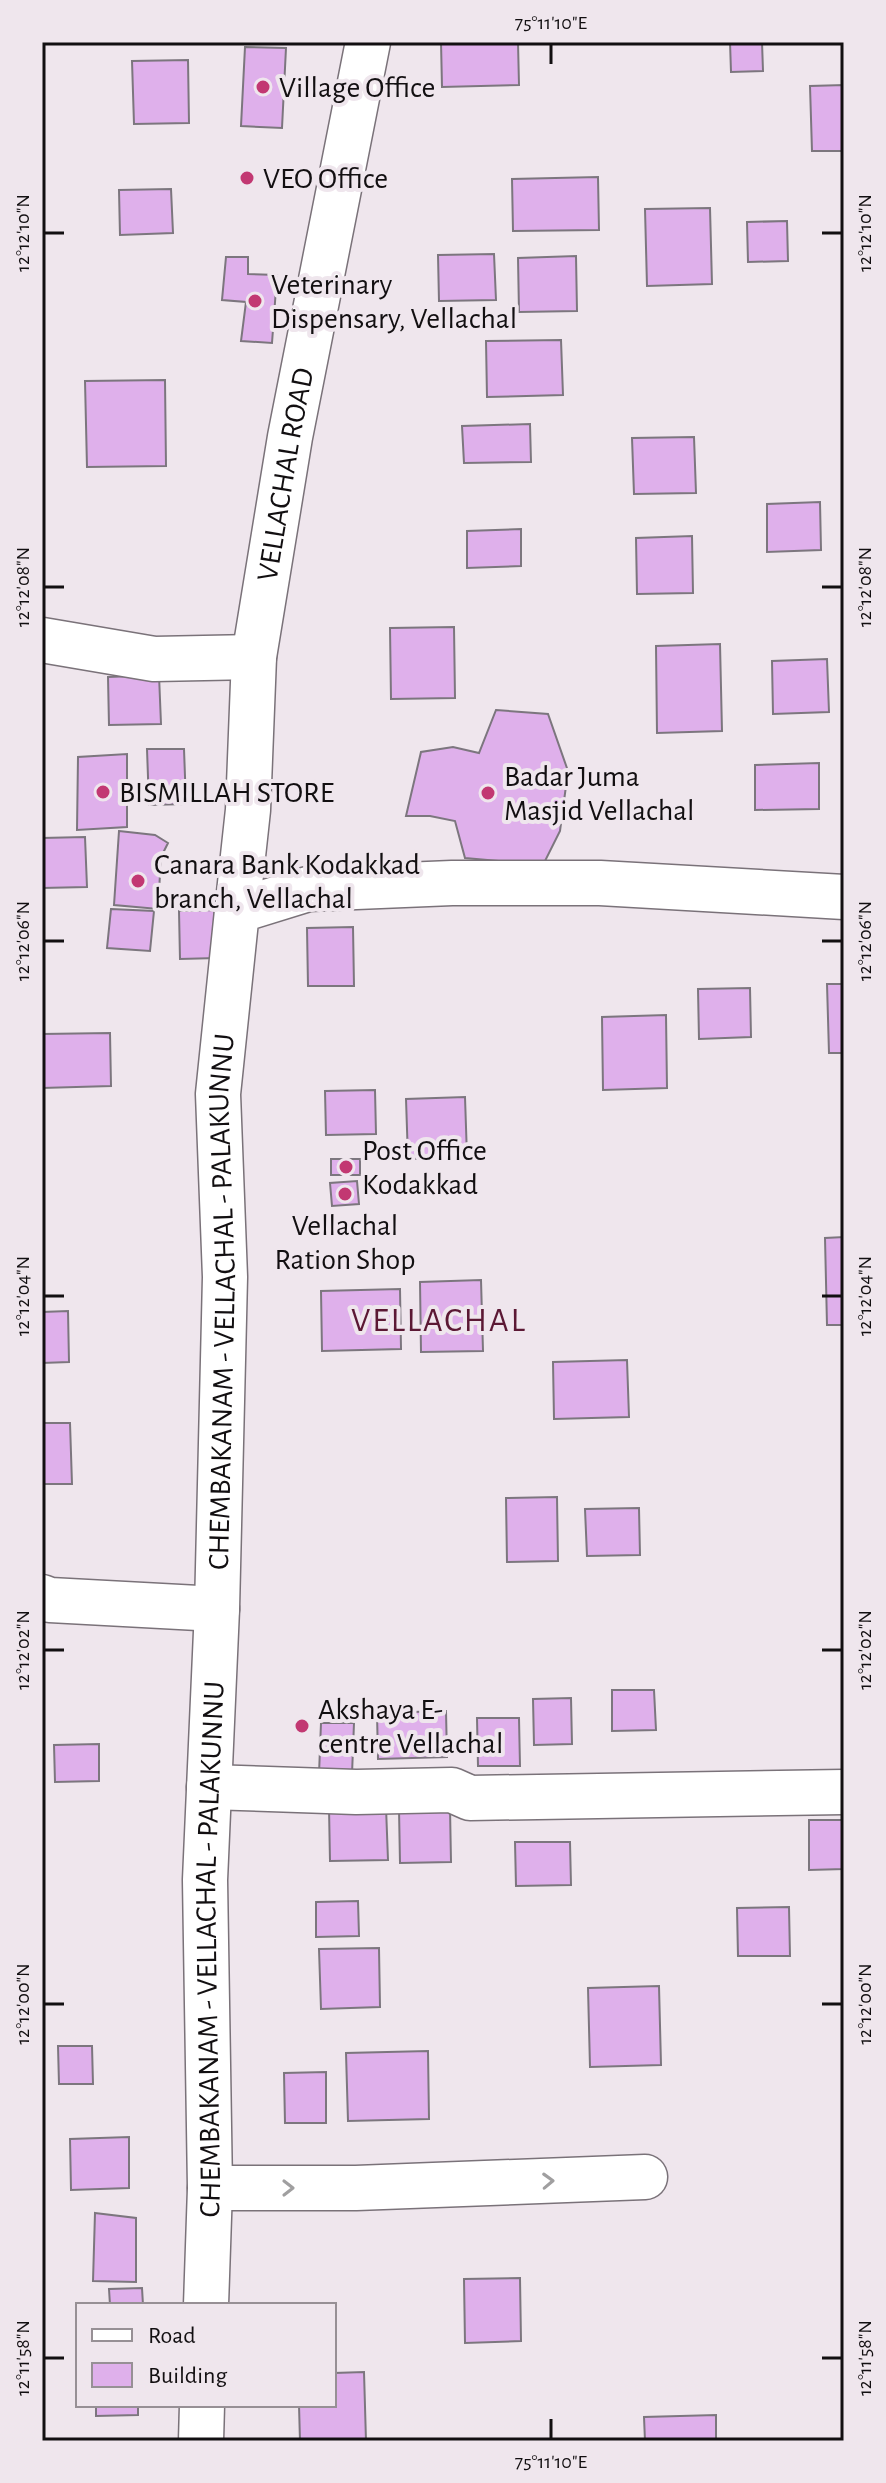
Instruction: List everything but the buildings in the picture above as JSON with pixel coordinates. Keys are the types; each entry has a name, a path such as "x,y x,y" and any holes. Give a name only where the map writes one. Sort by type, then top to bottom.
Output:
{"street":[{"name":"VELLACHAL ROAD","path":"237,911 248,810 254,657 290,437 368,42"},
{"path":"42,640 154,659 254,657"},
{"path":"237,911 308,889 452,883 600,883 844,897"},
{"name":"CHEMBAKANAM - VELLACHAL - PALAKUNNU","path":"206,2303 210,2188 205,1880 217,1609 225,1277 218,1094 237,911"},
{"path":"42,1597 50,1600 217,1609"},
{"path":"209,1787 356,1792 452,1790 470,1798 844,1792"},
{"path":"210,2188 356,2188 645,2177"},
{"path":"201,2441 202,2407"}],"place":[{"name":"Village Office","path":"263,87"},
{"name":"VEO Office","path":"247,178"},
{"name":"Veterinary Dispensary, Vellachal","path":"255,301"},
{"name":"BISMILLAH STORE","path":"103,792"},
{"name":"Badar Juma Masjid Vellachal","path":"488,793"},
{"name":"Canara Bank Kodakkad branch, Vellachal","path":"138,881"},
{"name":"Post Office Kodakkad","path":"346,1167"},
{"name":"Vellachal Ration Shop","path":"345,1194"},
{"name":"Akshaya E- centre Vellachal","path":"302,1726"}],"district":[{"name":"VELLACHAL","path":"439,1319"}]}
